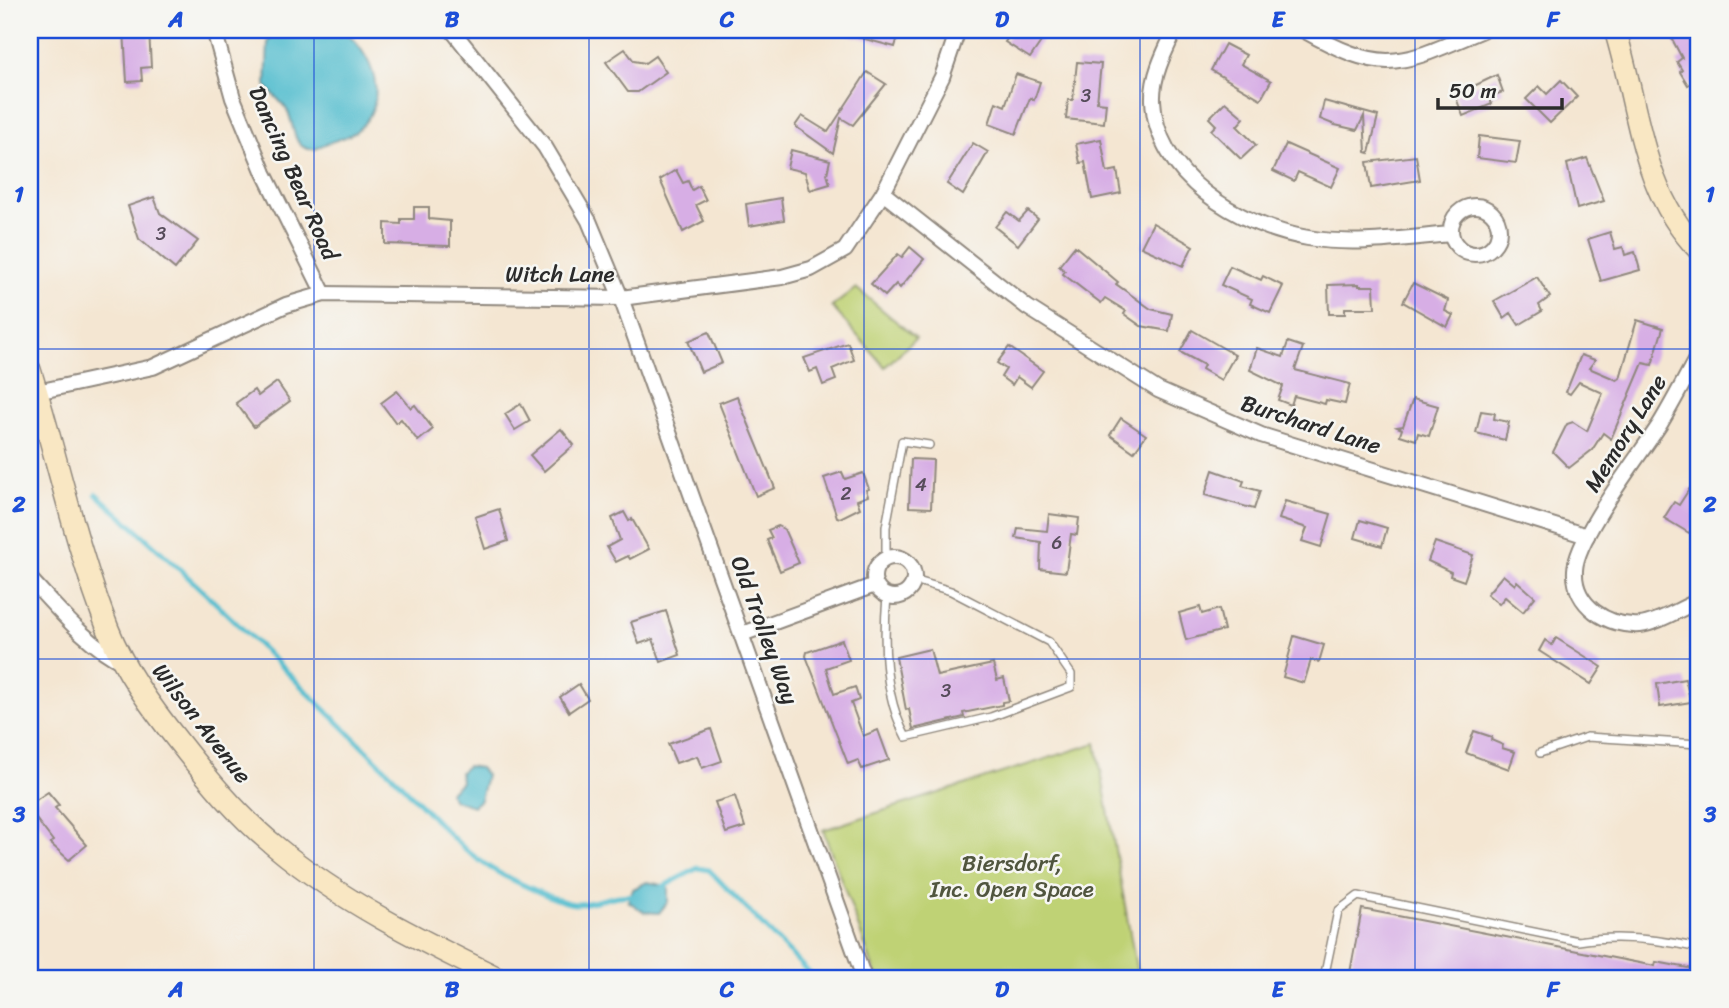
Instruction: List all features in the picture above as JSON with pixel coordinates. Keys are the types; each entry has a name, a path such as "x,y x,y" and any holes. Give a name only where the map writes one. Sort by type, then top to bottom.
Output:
{"main road":[{"path":"1615,30 1649,169 1670,215 1699,250"},
{"name":"Wilson Avenue","path":"30,370 36,404 93,588 124,663 162,721 214,785 272,845 366,910 498,978"}],"street":[{"name":"Dancing Bear Road","path":"214,30 233,98 258,160 324,294"},
{"name":"Old Trolley Way","path":"452,30 545,147 589,220 621,298 864,978"},
{"name":"Witch Lane","path":"36,404 153,367 286,306 324,294 621,298 782,277 811,269 845,250 883,193 942,77 958,30"},
{"path":"1175,30 1160,64 1153,98 1158,135 1174,164 1207,194 1255,221 1307,238 1368,242 1451,234"},
{"path":"1303,30 1362,59 1382,62 1409,61 1483,30"},
{"name":"Burchard Lane","path":"883,193 1027,307 1158,390 1261,435 1587,536"},
{"name":"Memory Lane","path":"1587,536 1662,421 1699,354"},
{"path":"1587,536 1574,570 1579,592 1593,612 1614,624 1643,625 1699,601"},
{"path":"895,556 912,567 912,587 901,596 887,596 875,585 874,572 886,558 895,556"},
{"path":"30,579 83,634 110,656 124,663"},
{"path":"742,634 875,585"}],"lane":[{"path":"886,558 886,527 902,441 929,445"},
{"path":"887,596 885,621 890,691 895,718 905,737 991,717 1071,687 1071,674 1049,642 951,591 914,580"},
{"path":"1540,753 1587,737 1699,744"},
{"path":"1324,978 1338,911 1358,896 1578,941 1603,937 1666,941 1699,948"}],"green space":[{"path":"856,288 916,338 885,367 832,307"},
{"name":"Biersdorf, Inc. Open Space","path":"1096,743 1138,978 877,978 823,830"}],"water":[{"path":"274,30 342,30 363,52 370,65 376,93 366,121 355,132 316,149 308,149 298,142 288,112 266,85 268,42"},
{"path":"467,766 480,768 486,775 480,800 473,806 454,800 449,793 461,782 460,772"},
{"path":"647,882 668,886 668,902 659,913 644,912 628,901 633,889"}],"building":[{"path":"124,30 149,30 151,67 141,68 142,81 127,82"},
{"path":"847,30 900,30 895,47 846,34"},
{"path":"1013,30 1049,30 1030,58 1005,42"},
{"path":"1686,30 1692,30 1699,41 1699,78 1688,85 1680,72 1682,70 1677,62 1682,58 1672,39"},
{"path":"1225,44 1246,55 1241,64 1271,81 1261,99 1211,70"},
{"path":"625,49 634,61 645,63 655,56 666,72 638,92 628,92 606,62"},
{"path":"1077,62 1101,64 1097,102 1106,103 1104,123 1066,119 1068,100 1073,100"},
{"path":"867,72 886,84 853,125 841,118 833,153 795,126 802,116 828,132"},
{"path":"1016,74 1040,82 1034,100 1030,98 1016,134 989,124 996,102 1005,106"},
{"path":"1497,75 1503,92 1489,97 1492,104 1463,116 1455,95"},
{"path":"1561,80 1577,97 1550,123 1526,99 1539,86 1547,94"},
{"path":"1324,101 1378,116 1369,153 1366,152 1364,116 1357,130 1335,125 1320,119"},
{"path":"1225,102 1244,118 1237,126 1256,145 1241,159 1211,130 1216,125 1209,118"},
{"path":"1479,136 1520,141 1516,163 1477,158"},
{"path":"1101,139 1107,172 1117,170 1121,193 1092,199 1085,162 1080,163 1076,144"},
{"path":"973,143 988,152 963,195 947,184"},
{"path":"1286,144 1340,168 1331,187 1298,172 1294,181 1273,171"},
{"path":"791,150 830,160 827,174 830,184 810,190 805,172 787,168"},
{"path":"1416,156 1420,180 1371,188 1367,162"},
{"path":"1587,158 1604,201 1577,209 1567,164"},
{"path":"676,170 683,183 688,181 692,190 699,186 706,200 696,205 704,221 683,232 660,180"},
{"path":"154,197 160,213 198,241 175,269 139,239 128,206"},
{"path":"781,198 784,220 749,226 746,204"},
{"path":"414,207 429,207 429,219 450,221 450,246 385,244 385,223 401,224 401,219 414,219"},
{"path":"1028,211 1038,219 1018,245 995,227 1007,212 1019,221"},
{"path":"1153,223 1193,246 1183,266 1141,247"},
{"path":"1610,232 1615,249 1623,247 1625,255 1635,252 1640,270 1601,281 1588,239"},
{"path":"1075,246 1118,282 1116,284 1151,309 1172,314 1169,331 1141,326 1124,314 1126,311 1105,298 1101,303 1063,274 1065,271 1059,266"},
{"path":"910,247 924,259 900,288 896,284 885,296 871,284 898,254 902,257"},
{"path":"1230,266 1261,280 1263,276 1283,286 1270,313 1250,304 1252,299 1221,285"},
{"path":"1537,277 1550,297 1539,305 1542,311 1519,325 1511,313 1504,318 1494,301"},
{"path":"1413,283 1448,300 1445,311 1453,315 1447,327 1403,302"},
{"path":"1328,285 1374,286 1375,308 1345,308 1345,314 1329,314"},
{"path":"1637,320 1663,328 1652,365 1643,363 1611,439 1603,433 1592,450 1569,468 1553,452 1567,424 1573,422 1587,431 1603,393 1579,382 1570,394 1566,392 1581,355 1595,360 1589,368 1617,380 1620,378"},
{"path":"1192,330 1235,355 1221,380 1202,369 1204,365 1180,352"},
{"path":"709,332 722,363 701,372 688,341"},
{"path":"1288,342 1303,347 1295,370 1350,384 1345,404 1326,400 1325,404 1294,396 1291,405 1278,400 1283,386 1250,370 1257,348 1283,357"},
{"path":"848,343 854,360 832,369 836,380 823,385 817,369 810,372 804,358"},
{"path":"1009,347 1043,371 1031,387 1017,377 1012,385 1001,377 1006,369 997,363"},
{"path":"277,382 290,401 254,427 236,403 254,390 258,396"},
{"path":"397,391 411,408 415,405 433,429 418,441 401,419 396,423 381,403"},
{"path":"737,396 775,488 756,496 719,403"},
{"path":"1413,399 1438,406 1429,436 1418,433 1416,440 1400,435 1402,429 1397,427 1403,426"},
{"path":"521,404 530,421 515,430 505,414"},
{"path":"1481,411 1495,413 1494,419 1509,422 1505,440 1476,433"},
{"path":"1121,418 1146,435 1134,452 1110,435"},
{"path":"561,429 574,445 544,471 530,455"},
{"path":"911,459 933,460 931,508 909,507"},
{"path":"1213,470 1244,481 1242,486 1260,491 1254,509 1205,495"},
{"path":"842,472 845,479 863,473 869,489 866,490 868,496 857,500 860,508 840,518 837,517 824,478"},
{"path":"1690,488 1699,495 1699,517 1689,533 1664,518 1674,502 1679,505"},
{"path":"1285,501 1331,514 1321,547 1302,541 1307,528 1279,519"},
{"path":"499,509 508,541 485,549 475,517"},
{"path":"624,512 629,521 632,519 649,549 630,559 628,556 616,562 607,547 620,540 612,518"},
{"path":"1049,514 1079,518 1077,535 1071,534 1066,572 1040,569 1041,542 1016,538 1018,528 1047,531"},
{"path":"1360,520 1387,528 1382,546 1355,538"},
{"path":"778,526 784,529 799,563 780,571 767,540 772,538 768,530"},
{"path":"1435,542 1473,555 1464,581 1450,576 1451,572 1428,561"},
{"path":"1503,575 1515,585 1517,581 1535,597 1523,612 1505,597 1499,604 1487,594"},
{"path":"1200,607 1202,614 1219,609 1224,630 1186,640 1179,613"},
{"path":"666,611 680,655 661,662 653,639 639,644 631,622"},
{"path":"1294,636 1324,645 1319,662 1311,660 1304,683 1283,677"},
{"path":"1556,638 1602,667 1591,684 1539,651 1545,640 1552,645"},
{"path":"842,640 849,660 826,668 834,694 855,687 859,700 851,703 863,736 878,730 889,760 862,769 858,760 848,764 806,656 807,652"},
{"path":"930,649 937,676 993,664 997,680 1004,678 1009,701 1002,702 1002,705 963,713 964,717 913,729 909,709 906,710 896,657"},
{"path":"1685,679 1691,702 1660,707 1657,684"},
{"path":"579,684 588,699 569,712 560,697"},
{"path":"711,729 722,761 702,768 697,756 676,763 668,744"},
{"path":"1474,731 1492,737 1491,740 1503,745 1502,748 1515,752 1509,769 1466,753"},
{"path":"48,792 59,805 55,808 87,845 69,860 50,843 53,841 30,811 30,804"},
{"path":"735,796 745,827 726,833 715,802"},
{"path":"1362,909 1655,966 1656,962 1699,970 1699,978 1349,978"}],"waterway":[{"path":"96,494 208,596 448,833 480,861 517,882 570,903 584,904 619,896 634,896"},
{"path":"662,887 698,868 709,870 814,978"}]}
